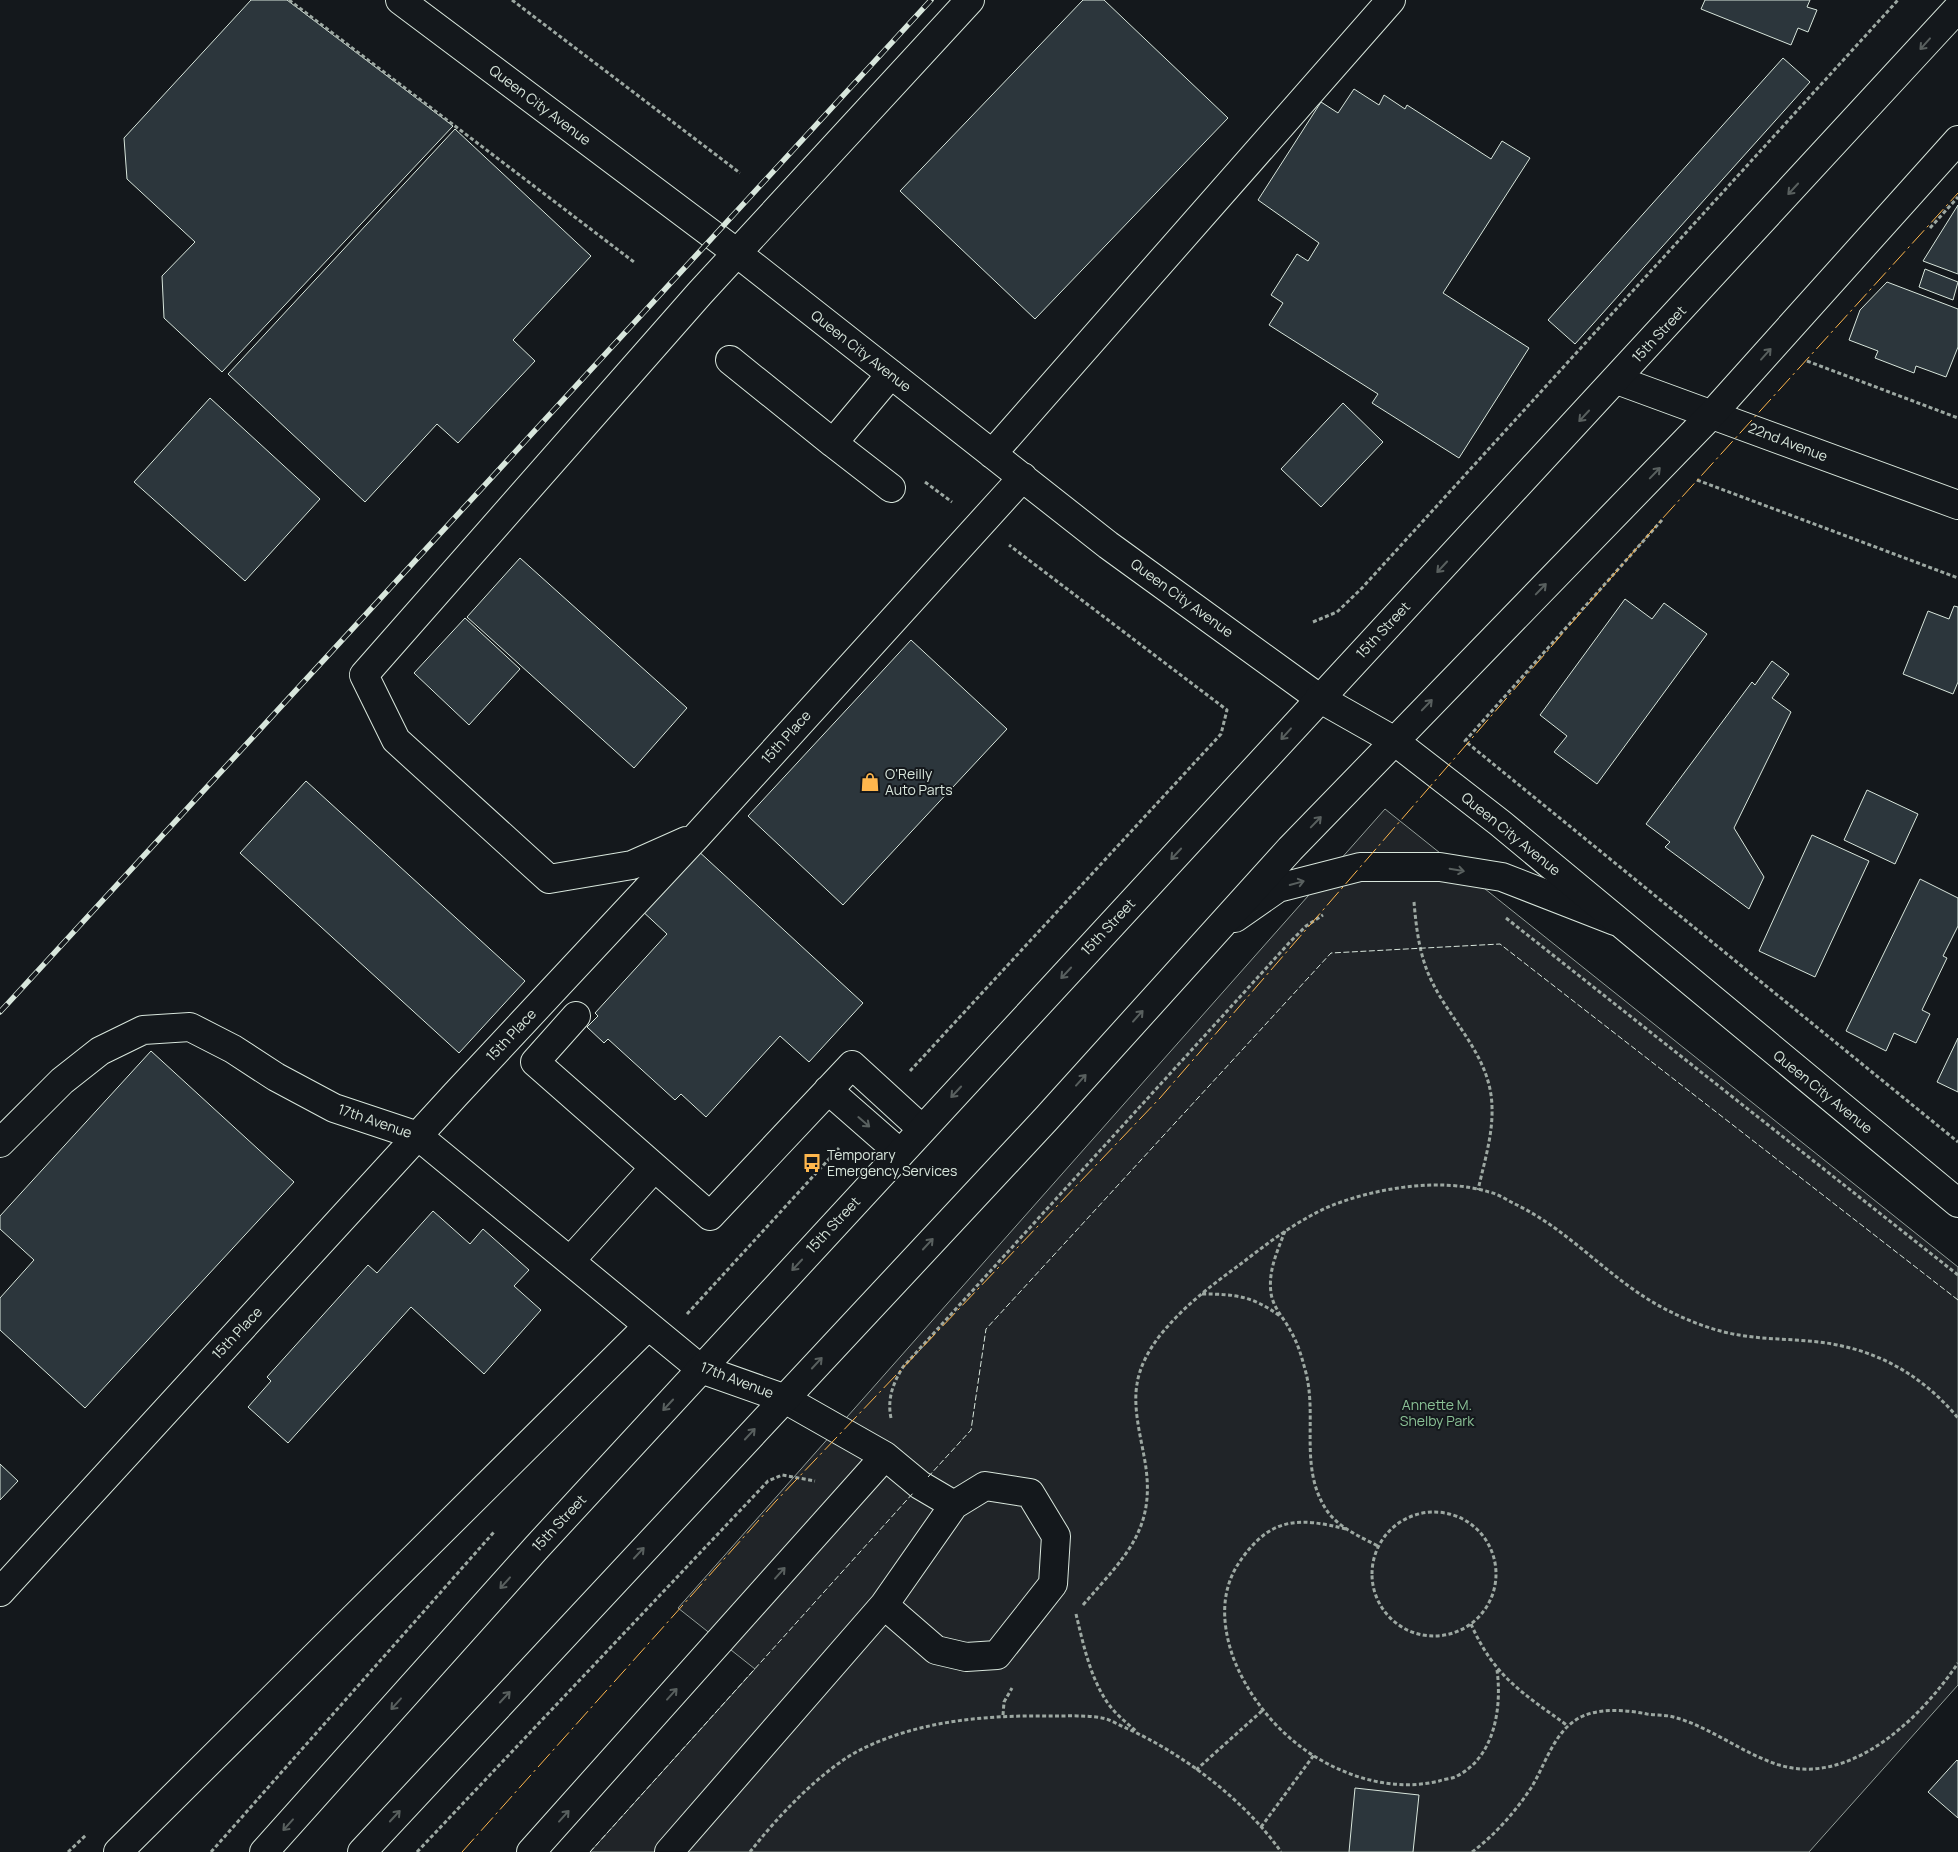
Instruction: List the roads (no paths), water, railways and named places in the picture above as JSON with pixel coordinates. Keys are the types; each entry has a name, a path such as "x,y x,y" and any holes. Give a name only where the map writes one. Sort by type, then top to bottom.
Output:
{"street":[{"name":"Queen City Avenue","path":"400,0 737,252 1108,545 1319,698 1393,740 1500,823 1615,921 1958,1203"},
{"path":"697,836 632,865 550,879 396,740 364,675 737,252 970,0"},
{"path":"992,454 1391,0"},
{"name":"15th Street","path":"264,1852 537,1547 1319,698 1617,380 1958,8"},
{"path":"362,1852 783,1398 1046,1119 1211,934 1393,740 1713,413 1958,140"},
{"path":"730,360 891,488"},
{"path":"833,443 891,374"},
{"name":"22nd Avenue","path":"1617,380 1713,413 1958,506"},
{"name":"15th Place","path":"0,1592 418,1136 697,836 1023,477"},
{"path":"1211,934 1278,888 1360,867 1440,866 1502,878 1615,921"},
{"path":"576,1016 535,1062 710,1216 852,1065 922,1129"},
{"name":"17th Avenue","path":"0,1143 62,1082 100,1052 143,1030 190,1027 233,1049 276,1077 334,1108 418,1136 701,1369 783,1398 875,1450 920,1485 954,1505"},
{"path":"828,1090 900,1153"},
{"path":"570,1261 654,1168"},
{"path":"118,1852 656,1332"},
{"path":"531,1852 875,1450"},
{"path":"669,1852 884,1605 954,1505 985,1486 1030,1493 1056,1536 1053,1584 997,1655 966,1657 936,1650 884,1605"}],"railway":[{"path":"0,1012 931,0"}],"place":[{"name":"O'Reilly Auto Parts","path":"870,782"},
{"name":"Temporary Emergency Services","path":"812,1163"}],"park label":[{"name":"Annette M. Shelby Park","path":"1437,1414"}]}
